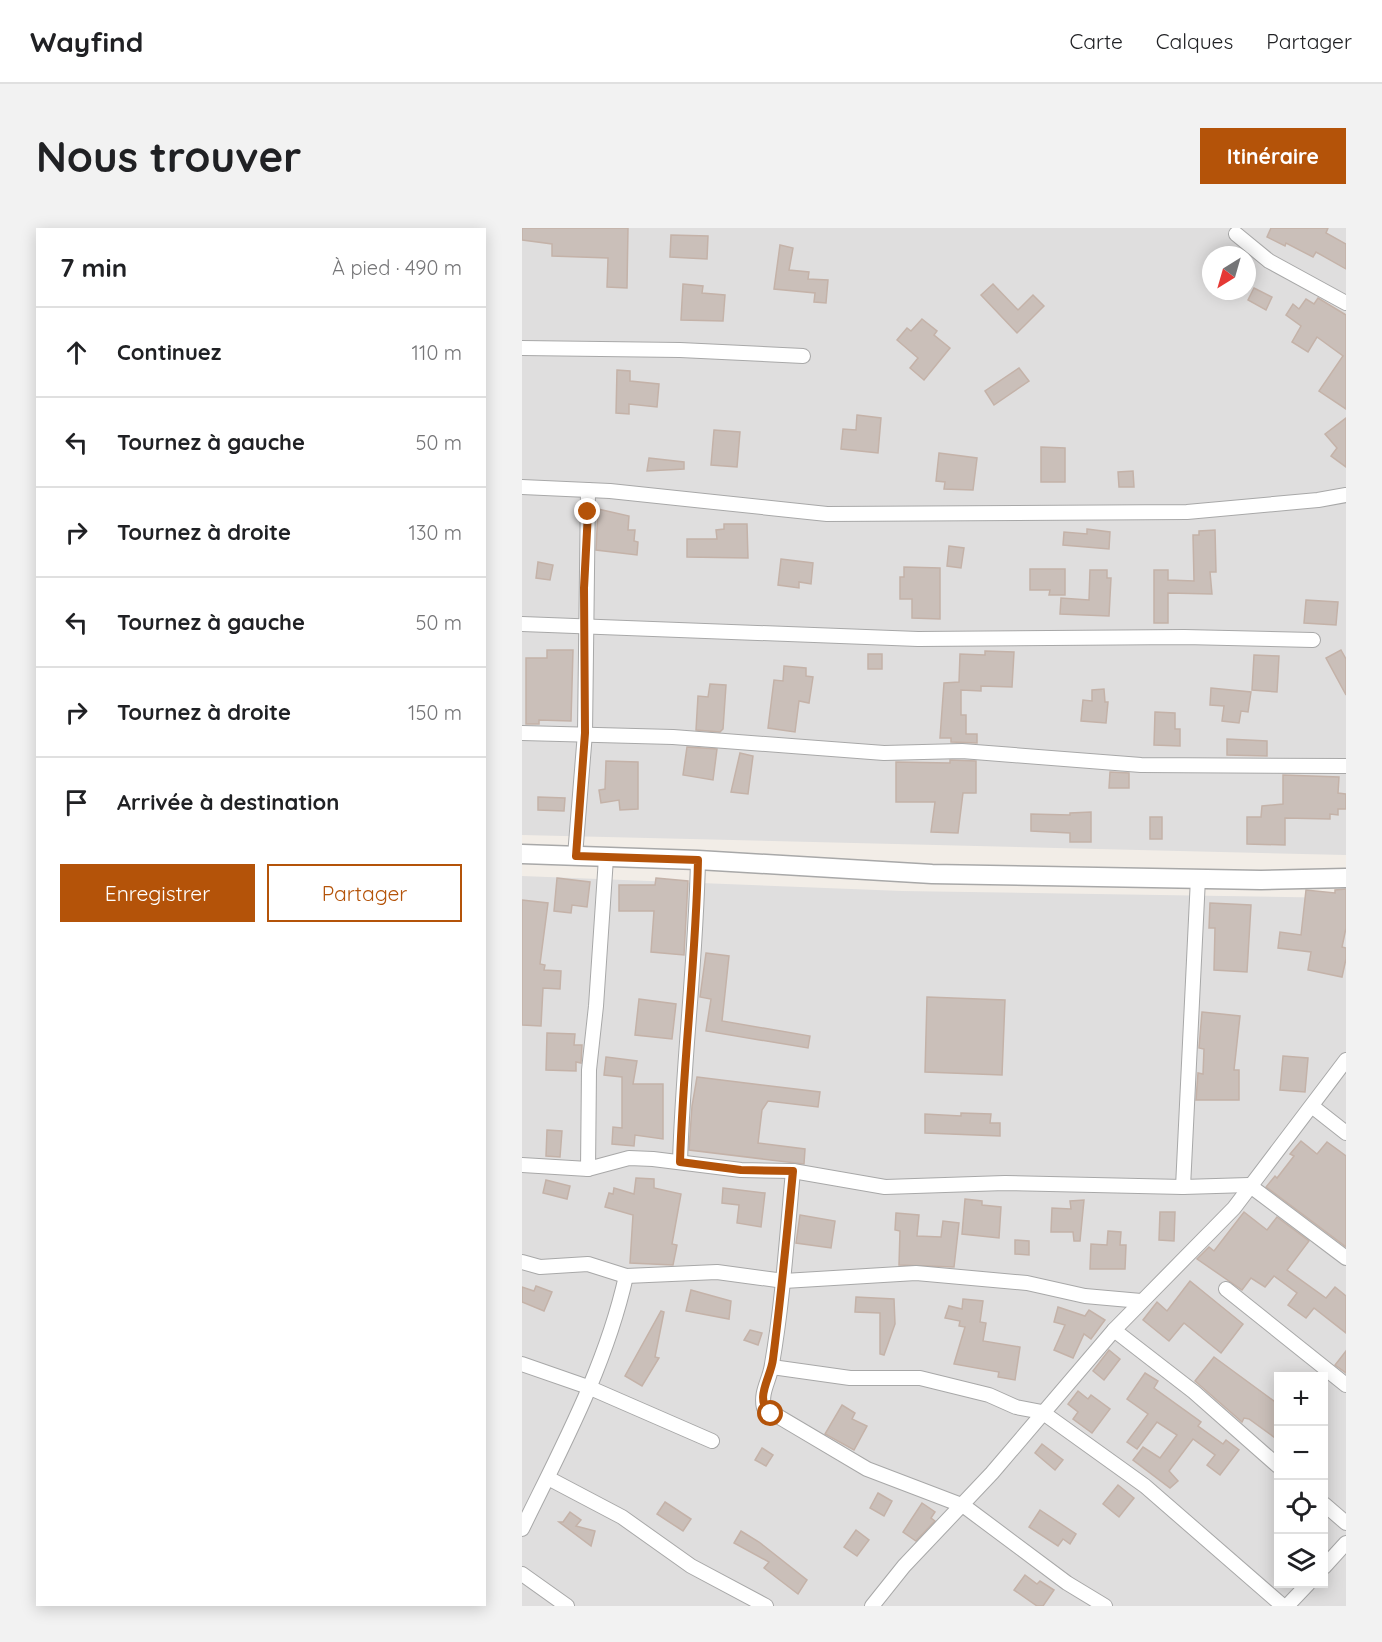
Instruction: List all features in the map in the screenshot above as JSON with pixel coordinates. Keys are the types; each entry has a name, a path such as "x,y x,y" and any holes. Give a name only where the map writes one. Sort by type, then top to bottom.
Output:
{"street":[{"path":"1236,234 1269,261 1346,303"},
{"path":"522,348 680,350 803,356"},
{"path":"522,487 588,490 827,514 1187,512 1318,500 1346,495"},
{"path":"576,856 585,733 584,588 588,490"},
{"path":"522,624 918,639 1184,637 1313,640"},
{"path":"522,733 585,733 755,741 884,753 963,752 1141,765 1346,766"},
{"path":"522,854 698,860 932,874 1261,880 1346,878"},
{"path":"588,1169 589,1070 596,1006 606,858"},
{"path":"680,1162 682,1073 696,947 698,860"},
{"path":"1183,1187 1198,878"},
{"path":"872,1606 904,1566 963,1506 1114,1330 1234,1208 1249,1185 1312,1107 1346,1060"},
{"path":"1312,1107 1346,1133"},
{"path":"522,1165 588,1169 629,1158 741,1170 793,1171 885,1187 1005,1183 1183,1187 1249,1185 1346,1258"},
{"path":"793,1171 772,1367 761,1398 764,1408 867,1469 963,1506 1067,1583 1105,1606"},
{"path":"522,1262 540,1267 588,1264 626,1276 717,1272 783,1281 916,1273 1028,1283 1085,1296 1141,1301"},
{"path":"522,1529 548,1478 607,1347 626,1276"},
{"path":"1226,1289 1346,1385"},
{"path":"1114,1330 1194,1392 1274,1462"},
{"path":"522,1364 588,1387 712,1441"},
{"path":"772,1367 850,1378 920,1378 989,1395 1016,1407 1042,1412 1146,1486 1285,1606 1304,1588"},
{"path":"548,1478 622,1517 691,1566 766,1606"},
{"path":"1328,1508 1346,1523"},
{"path":"1328,1562 1346,1543"},
{"path":"522,1574 567,1606"}],"shaded area":[{"path":"522,228 1346,228 1346,855 522,835"},
{"path":"522,876 902,891 1346,898 1346,1606 522,1606"}],"building":[{"path":"522,228 628,228 627,288 607,287 608,258 552,256 552,244 522,240"},
{"path":"1271,228 1328,228 1326,233 1346,244 1346,269 1316,252 1313,257 1286,243 1285,246 1267,237"},
{"path":"671,235 708,236 707,259 670,257"},
{"path":"780,245 793,248 789,270 809,272 808,279 828,280 826,303 814,302 815,293 774,289"},
{"path":"683,284 703,286 702,293 725,295 723,321 681,320"},
{"path":"993,284 1018,310 1033,295 1044,306 1017,333 981,295"},
{"path":"1256,289 1272,297 1266,310 1248,300 1256,300"},
{"path":"1318,298 1346,315 1346,409 1319,391 1343,356 1317,337 1308,352 1292,342 1301,326 1286,315 1293,304 1299,309 1306,299 1314,304"},
{"path":"922,319 937,331 934,335 950,348 924,380 910,368 918,358 897,340 907,328 911,331"},
{"path":"1019,368 1029,381 994,405 985,391"},
{"path":"617,370 630,371 630,381 659,384 657,407 629,404 629,414 616,413"},
{"path":"857,415 881,418 878,453 841,449 843,429 856,430"},
{"path":"1346,418 1346,467 1331,456 1337,448 1325,434"},
{"path":"714,430 740,432 737,467 711,465"},
{"path":"1041,447 1065,448 1065,482 1041,482"},
{"path":"939,453 977,458 973,490 944,489 945,482 936,481"},
{"path":"649,458 684,462 684,469 647,471"},
{"path":"1133,471 1134,487 1119,487 1118,472"},
{"path":"598,509 629,516 628,530 635,530 634,541 638,542 637,555 596,550"},
{"path":"724,524 747,524 748,558 687,557 687,539 717,539 716,530 724,529"},
{"path":"1087,529 1110,532 1109,549 1063,545 1064,532 1087,534"},
{"path":"1215,530 1216,572 1210,572 1212,594 1168,593 1168,623 1154,623 1154,570 1168,570 1168,580 1194,581 1193,535 1199,535 1199,531"},
{"path":"949,546 964,548 961,568 947,566"},
{"path":"781,559 813,563 811,584 799,582 799,588 778,585"},
{"path":"538,562 553,565 550,580 536,578"},
{"path":"904,567 940,568 940,619 912,618 912,599 900,599 900,577 904,577"},
{"path":"1030,569 1065,569 1065,595 1049,595 1050,590 1030,590"},
{"path":"1090,570 1107,570 1107,578 1111,578 1109,616 1060,614 1061,598 1089,600"},
{"path":"1306,600 1338,602 1336,625 1304,623"},
{"path":"547,650 573,650 571,721 539,720 539,724 526,724 526,658 547,658"},
{"path":"1341,650 1346,659 1346,695 1326,658"},
{"path":"985,651 1014,652 1012,687 981,686 981,691 961,690 961,715 966,715 966,734 977,734 977,743 951,742 951,738 940,738 944,683 959,682 960,654 985,655"},
{"path":"868,654 882,654 882,669 868,669"},
{"path":"1254,655 1279,656 1277,692 1252,690"},
{"path":"784,666 806,668 806,676 813,677 809,703 799,701 795,732 768,728 774,680 783,681"},
{"path":"710,684 726,685 723,729 720,732 696,730 698,696 708,697"},
{"path":"1211,688 1251,692 1248,712 1241,711 1239,723 1222,721 1224,706 1210,705"},
{"path":"1104,689 1105,702 1108,702 1106,723 1081,721 1083,700 1092,701 1092,690"},
{"path":"1155,712 1175,713 1175,729 1180,729 1180,746 1154,745"},
{"path":"1227,739 1267,741 1267,756 1227,755"},
{"path":"687,747 717,749 713,780 683,775"},
{"path":"740,753 753,756 748,794 731,792"},
{"path":"950,760 976,761 976,793 963,793 958,833 931,832 935,802 896,802 896,762 950,763"},
{"path":"606,761 638,762 638,809 620,810 619,800 601,803 599,790 605,789"},
{"path":"1110,772 1129,773 1129,788 1109,788"},
{"path":"1283,775 1339,777 1338,793 1346,794 1346,809 1338,809 1338,815 1330,814 1330,819 1285,818 1285,845 1247,844 1247,817 1261,817 1262,806 1283,804"},
{"path":"538,797 565,798 564,811 538,810"},
{"path":"1091,812 1091,842 1070,842 1070,833 1031,831 1031,814 1070,815 1070,813"},
{"path":"1150,817 1162,817 1162,839 1150,839"},
{"path":"557,878 590,882 587,907 572,905 571,913 554,911"},
{"path":"656,878 688,881 684,955 651,952 654,911 619,911 619,885 655,885"},
{"path":"1346,889 1346,928 1342,947 1346,948 1346,959 1342,977 1308,970 1311,952 1278,948 1280,932 1301,935 1306,890 1335,893 1335,890"},
{"path":"522,900 548,903 540,964 545,965 544,970 561,971 560,989 543,988 541,1026 522,1025"},
{"path":"1210,903 1251,905 1247,972 1214,970 1215,928 1209,928"},
{"path":"706,953 729,956 722,1021 810,1036 808,1048 706,1031 711,999 700,997"},
{"path":"927,997 1005,1000 1002,1075 925,1072"},
{"path":"639,999 676,1004 672,1039 635,1035"},
{"path":"1202,1012 1240,1016 1234,1070 1239,1070 1239,1100 1196,1100 1198,1073 1203,1074 1204,1049 1199,1048"},
{"path":"547,1033 575,1034 574,1045 582,1045 581,1063 576,1062 576,1071 546,1070"},
{"path":"1283,1056 1308,1058 1305,1092 1280,1090"},
{"path":"606,1057 637,1061 633,1084 663,1084 663,1139 635,1135 634,1146 612,1144 613,1127 622,1128 622,1077 604,1075"},
{"path":"697,1077 820,1092 818,1107 768,1101 762,1110 758,1143 805,1149 804,1164 689,1150 692,1106"},
{"path":"961,1113 991,1114 990,1123 1000,1123 1000,1136 925,1133 925,1114 961,1116"},
{"path":"547,1130 562,1131 560,1157 546,1156"},
{"path":"1301,1141 1317,1154 1327,1142 1346,1156 1346,1247 1266,1187 1275,1176 1277,1178 1294,1156 1290,1154"},
{"path":"636,1178 654,1179 654,1188 681,1194 672,1244 677,1245 673,1265 630,1263 633,1215 605,1207 609,1193 613,1194 614,1188 634,1194"},
{"path":"546,1180 570,1186 567,1199 543,1193"},
{"path":"723,1188 765,1193 761,1227 737,1223 739,1205 722,1203"},
{"path":"965,1199 982,1201 982,1205 1001,1207 999,1238 962,1234"},
{"path":"1084,1200 1080,1241 1074,1241 1073,1232 1051,1232 1052,1208 1071,1209 1070,1201"},
{"path":"1160,1212 1175,1212 1174,1241 1159,1240"},
{"path":"1244,1212 1267,1230 1277,1217 1309,1241 1287,1270 1326,1298 1335,1287 1346,1296 1346,1333 1314,1308 1306,1318 1288,1305 1297,1293 1274,1276 1265,1287 1251,1278 1242,1290 1197,1259 1209,1247 1214,1251"},
{"path":"896,1213 919,1215 917,1236 941,1237 943,1221 959,1223 954,1267 899,1265 900,1231 895,1230"},
{"path":"800,1215 835,1221 831,1248 796,1243"},
{"path":"1108,1231 1121,1232 1120,1245 1126,1245 1125,1269 1090,1269 1091,1244 1107,1245"},
{"path":"1015,1240 1029,1241 1029,1255 1015,1254"},
{"path":"1190,1281 1243,1324 1221,1353 1184,1323 1169,1341 1143,1320 1157,1302 1167,1311"},
{"path":"536,1286 552,1292 544,1311 522,1302 522,1287 534,1291"},
{"path":"691,1290 731,1301 729,1319 686,1311"},
{"path":"856,1297 894,1299 895,1324 884,1355 880,1354 880,1313 855,1312"},
{"path":"963,1299 983,1301 980,1322 986,1323 983,1341 1020,1347 1015,1380 998,1377 999,1372 954,1364 965,1327 959,1326 960,1321 945,1318 949,1306 962,1309"},
{"path":"1058,1307 1085,1316 1089,1310 1105,1320 1091,1339 1084,1334 1073,1358 1054,1350 1065,1325 1054,1322"},
{"path":"661,1311 664,1312 655,1357 659,1358 642,1386 625,1376"},
{"path":"750,1330 762,1333 758,1345 744,1340"},
{"path":"1109,1350 1120,1359 1104,1380 1093,1371"},
{"path":"1346,1351 1346,1373 1335,1365"},
{"path":"1214,1357 1274,1401 1274,1437 1249,1419 1244,1418 1242,1422 1195,1381"},
{"path":"1145,1373 1158,1381 1154,1388 1201,1422 1198,1426 1223,1444 1226,1440 1239,1450 1220,1475 1207,1465 1215,1455 1193,1439 1169,1471 1178,1481 1170,1488 1133,1460 1143,1447 1160,1458 1177,1435 1157,1422 1137,1449 1127,1442 1148,1414 1127,1399"},
{"path":"1078,1391 1088,1399 1091,1395 1110,1409 1092,1433 1073,1419 1078,1412 1068,1404"},
{"path":"842,1405 855,1413 852,1419 867,1426 854,1450 825,1434"},
{"path":"1042,1444 1063,1460 1055,1470 1035,1453"},
{"path":"762,1448 773,1455 766,1466 755,1460"},
{"path":"1118,1485 1134,1498 1119,1517 1103,1504"},
{"path":"878,1493 892,1501 884,1516 870,1508"},
{"path":"665,1502 691,1519 683,1531 657,1514"},
{"path":"922,1503 935,1512 931,1518 935,1521 916,1541 903,1532"},
{"path":"1040,1510 1076,1534 1070,1544 1063,1539 1058,1546 1029,1527"},
{"path":"570,1512 581,1520 576,1526 595,1531 591,1546 559,1522 563,1522"},
{"path":"856,1530 869,1540 857,1556 844,1547"},
{"path":"741,1531 759,1542 807,1580 798,1594 764,1568 769,1562 734,1543"},
{"path":"1025,1575 1037,1584 1040,1581 1054,1590 1043,1606 1037,1606 1014,1590"}],"route":[{"path":"588,512 584,588 585,733 576,856 698,860 696,947 682,1073 680,1162 741,1170 793,1171 772,1367 761,1398 764,1408 771,1414"}]}
